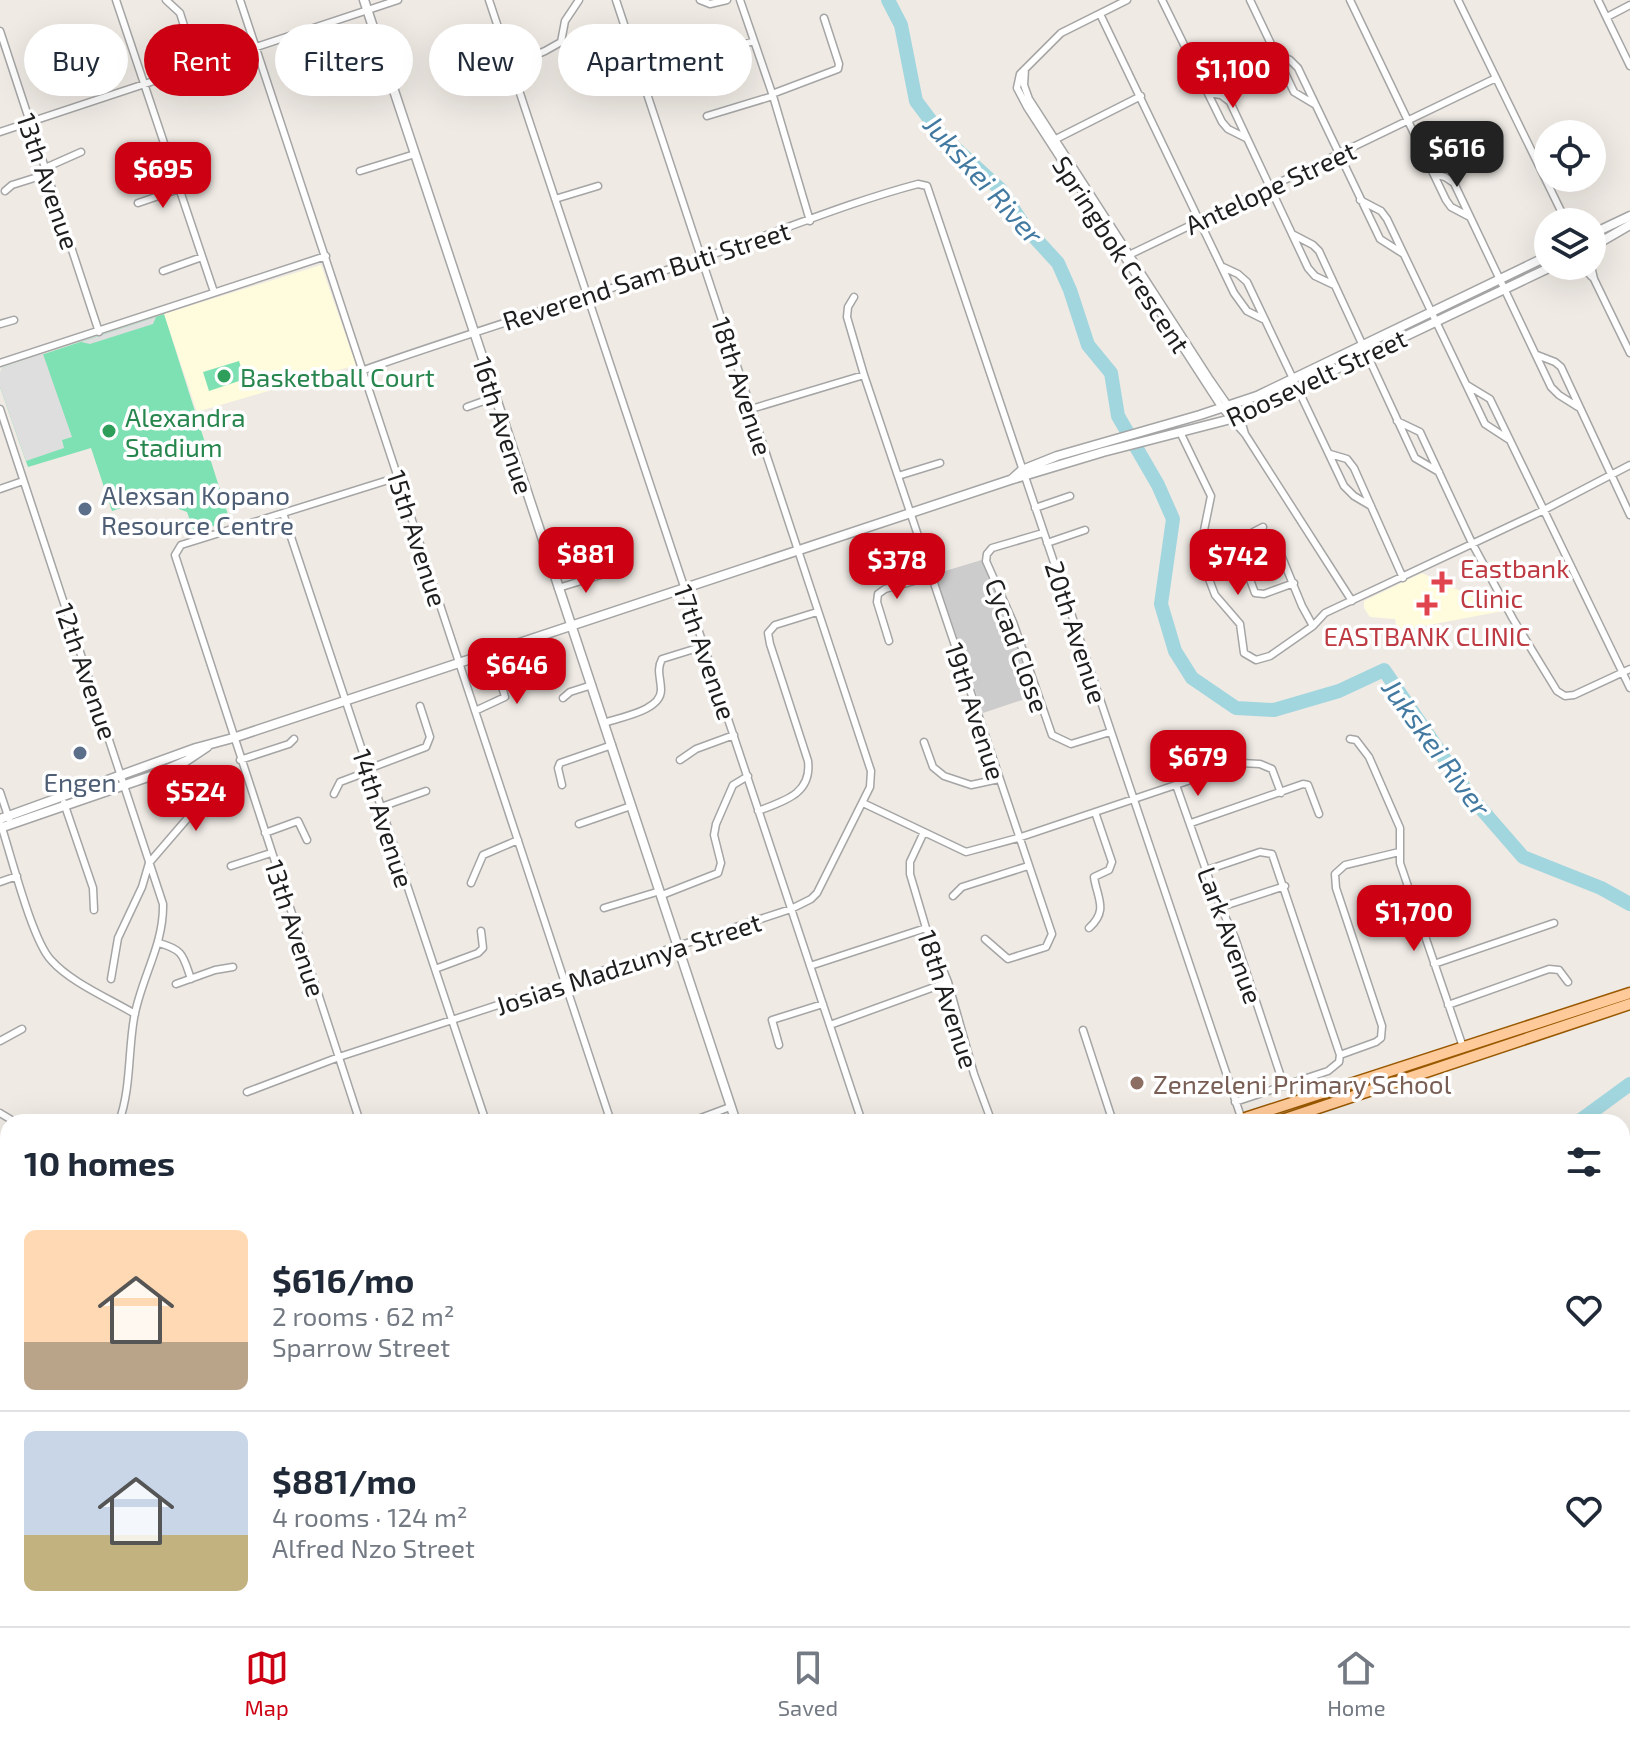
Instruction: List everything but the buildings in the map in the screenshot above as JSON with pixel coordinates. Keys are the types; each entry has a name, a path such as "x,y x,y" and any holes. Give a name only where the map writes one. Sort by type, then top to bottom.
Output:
{"main road":[{"path":"1260,1114 1630,993"},
{"path":"1300,1114 1630,1004"}],"street":[{"path":"0,132 144,85 116,0"},
{"path":"166,0 180,13 183,24"},
{"name":"15th Avenue","path":"240,0 248,24"},
{"name":"16th Avenue","path":"364,0 373,24"},
{"path":"259,45 398,0"},
{"name":"17th Avenue","path":"489,0 497,24"},
{"path":"542,53 561,42 564,23 579,0"},
{"path":"700,0 710,4 727,0"},
{"path":"740,0 773,95 810,221"},
{"path":"1025,69 1061,33 1127,0"},
{"path":"1162,0 1225,126 1246,138"},
{"path":"1250,0 1294,92 1314,104"},
{"path":"1350,0 1451,207 1470,217"},
{"path":"1458,0 1560,208"},
{"path":"1598,0 1630,66"},
{"name":"18th Avenue","path":"617,1 871,771"},
{"path":"1607,17 1630,5"},
{"path":"1100,14 1244,308 1263,319"},
{"path":"707,116 773,95 838,69 824,18"},
{"name":"13th Avenue","path":"0,31 28,124 99,332"},
{"path":"1620,44 1630,40"},
{"path":"1276,54 1295,63 1383,243 1402,253"},
{"name":"15th Avenue","path":"259,55 608,1114"},
{"name":"Springbok Crescent","path":"1025,69 1026,92 1226,407"},
{"name":"Springbok Crescent","path":"1025,69 1018,77 1017,84 1024,102 1352,601"},
{"name":"Antelope Street","path":"1129,255 1496,78"},
{"path":"1208,93 1227,99 1312,274 1334,285"},
{"path":"148,96 214,292"},
{"name":"16th Avenue","path":"396,96 733,1114"},
{"name":"17th Avenue","path":"522,96 859,1114"},
{"path":"1056,139 1141,96"},
{"path":"5,191 81,152"},
{"path":"360,171 415,154"},
{"path":"1434,174 1454,183 1555,391 1578,407"},
{"name":"Reverend Sam Buti Street","path":"364,370 474,331 702,259 854,202 920,183 928,187"},
{"path":"555,199 598,186"},
{"name":"20th Avenue","path":"928,187 1238,1114"},
{"path":"138,203 179,189"},
{"path":"1360,200 1385,215 1485,424 1508,439"},
{"path":"1606,227 1630,216"},
{"path":"1606,239 1630,225"},
{"path":"1292,234 1316,248 1415,458 1439,472"},
{"path":"0,363 326,256"},
{"path":"163,271 202,257"},
{"name":"Roosevelt Street","path":"1024,473 1103,452 1226,407 1292,379 1534,263"},
{"path":"1222,266 1247,282 1348,492 1371,506"},
{"name":"Roosevelt Street","path":"1024,473 1102,442 1160,432 1180,432 1234,418 1534,275"},
{"path":"1594,280 1630,353"},
{"name":"19th Avenue","path":"854,297 847,317 864,375 1051,932 1050,943 1044,948 1008,959 985,939"},
{"path":"0,324 14,320"},
{"path":"1537,355 1561,367 1630,515"},
{"path":"751,409 864,375"},
{"path":"1467,385 1490,399 1542,511 1626,671 1630,688"},
{"path":"467,407 495,397"},
{"name":"12th Avenue","path":"0,409 163,904 159,943 135,1014 127,1098 122,1114"},
{"path":"1397,421 1420,432 1472,543 1557,691 1565,696 1574,695 1626,671"},
{"path":"1180,432 1212,499 1202,540 1204,566 1215,595 1240,624 1244,653 1256,660 1266,658 1313,626 1320,616 1542,511 1630,465"},
{"path":"1330,454 1350,461 1403,578"},
{"path":"898,476 940,463"},
{"path":"3,823 125,785 175,766 207,747 345,699 797,552 1024,473"},
{"path":"283,513 398,477"},
{"path":"0,489 23,481"},
{"path":"1035,508 1070,496"},
{"name":"13th Avenue","path":"283,513 181,545 175,550 176,559 357,1114"},
{"name":"14th Avenue","path":"283,513 483,1114"},
{"path":"1263,527 1237,543 1255,593 1264,594 1294,583"},
{"path":"1047,543 1085,530"},
{"name":"Cycad Close","path":"1043,533 992,548 986,561 1013,622 1052,735 1071,744 1110,732"},
{"path":"546,550 583,537"},
{"path":"1281,555 1313,626"},
{"path":"558,588 604,574"},
{"path":"889,641 877,605 878,594 885,589 932,576"},
{"path":"758,811 795,797 809,773 808,761 768,633 775,625 817,612"},
{"path":"604,723 657,702 661,693 658,669 662,659 704,646"},
{"path":"475,711 505,697 498,673"},
{"path":"563,698 570,692 592,685"},
{"path":"334,794 338,783 426,747 430,737 420,706"},
{"path":"680,760 690,752 734,735"},
{"path":"240,760 289,744 294,739"},
{"path":"1350,739 1356,740 1369,757 1400,828 1399,852 1467,1058"},
{"path":"924,742 933,767 944,776 974,785 999,779"},
{"path":"562,785 558,768 560,763 612,745"},
{"path":"63,802 122,774 207,747"},
{"path":"863,803 966,852 1247,763 1272,769 1281,793"},
{"name":"Josias Madzunya Street","path":"247,1092 339,1057 678,947 791,909 811,899 817,893 863,803 870,787 871,771"},
{"path":"604,908 718,873 721,863 714,838 716,824 733,785 748,776"},
{"path":"111,979 118,938 142,887 149,863 217,784"},
{"name":"Lark Avenue","path":"1176,785 1235,938 1284,1086"},
{"path":"1191,823 1301,785 1308,785 1319,814"},
{"path":"381,807 426,791"},
{"path":"0,792 3,823 17,876 49,958 65,972 135,1014"},
{"path":"63,802 93,888 94,910"},
{"path":"579,824 631,806"},
{"path":"1089,928 1098,920 1100,912 1094,877 1109,870 1112,864 1095,812"},
{"path":"265,833 298,821 307,840"},
{"name":"18th Avenue","path":"924,832 909,865 926,928 948,982 976,1083 989,1114"},
{"path":"471,883 483,855 518,840"},
{"path":"1207,870 1260,852 1268,852 1276,861 1340,1055 1339,1062 1331,1069 1235,1102"},
{"path":"1340,1055 1376,1042 1383,1031 1336,888 1335,874 1345,865 1399,852"},
{"path":"231,866 271,853"},
{"path":"953,896 962,887 1028,866"},
{"path":"0,882 17,876"},
{"path":"1221,907 1285,886"},
{"path":"1434,964 1554,923"},
{"path":"810,966 926,928"},
{"path":"435,969 481,951 481,931"},
{"path":"159,943 180,950 191,979"},
{"path":"176,984 233,967"},
{"path":"1448,1005 1549,969 1559,970 1568,982"},
{"path":"830,1025 948,982"},
{"path":"779,1045 772,1020 823,1004"},
{"path":"0,1041 22,1029"},
{"path":"1083,1030 1110,1114"},
{"path":"707,1114 730,1107"}],"shaded area":[{"path":"321,265 356,365 197,412 164,314"},
{"path":"156,317 153,324 90,344 81,342"},
{"path":"43,354 72,437 62,440 64,448 26,461 0,387 0,372 2,368"},
{"path":"985,559 1034,696 983,713 935,574"},
{"name":"EASTBANK CLINIC","path":"1422,573 1503,611 1397,631 1395,619 1370,617 1364,608 1364,601"}],"green space":[{"name":"Alexandra Stadium","path":"164,314 230,521 194,532 187,512 179,509 173,491 112,511 91,448 28,467 0,387 2,368"},
{"name":"Basketball Court","path":"239,361 245,379 209,391 203,372"}],"waterway":[{"name":"Jukskei River","path":"888,0 901,25 916,101 943,137 1001,190 1025,227 1058,263 1088,345 1111,373 1118,416 1158,485 1173,519 1161,604 1175,651 1192,678 1236,708 1274,710 1339,691 1384,670 1470,796 1523,857 1601,888 1630,904"},
{"name":"Jukskei River","path":"1589,1114 1630,1084"}],"place":[{"name":"Basketball Court","path":"224,376"},
{"name":"Alexandra Stadium","path":"109,431"},
{"name":"Alexsan Kopano Resource Centre","path":"85,509"},
{"name":"Eastbank Clinic","path":"1442,582"},
{"name":"EASTBANK CLINIC","path":"1427,605"},
{"name":"Engen","path":"80,753"},
{"name":"Zenzeleni Primary School","path":"1137,1083"}]}
